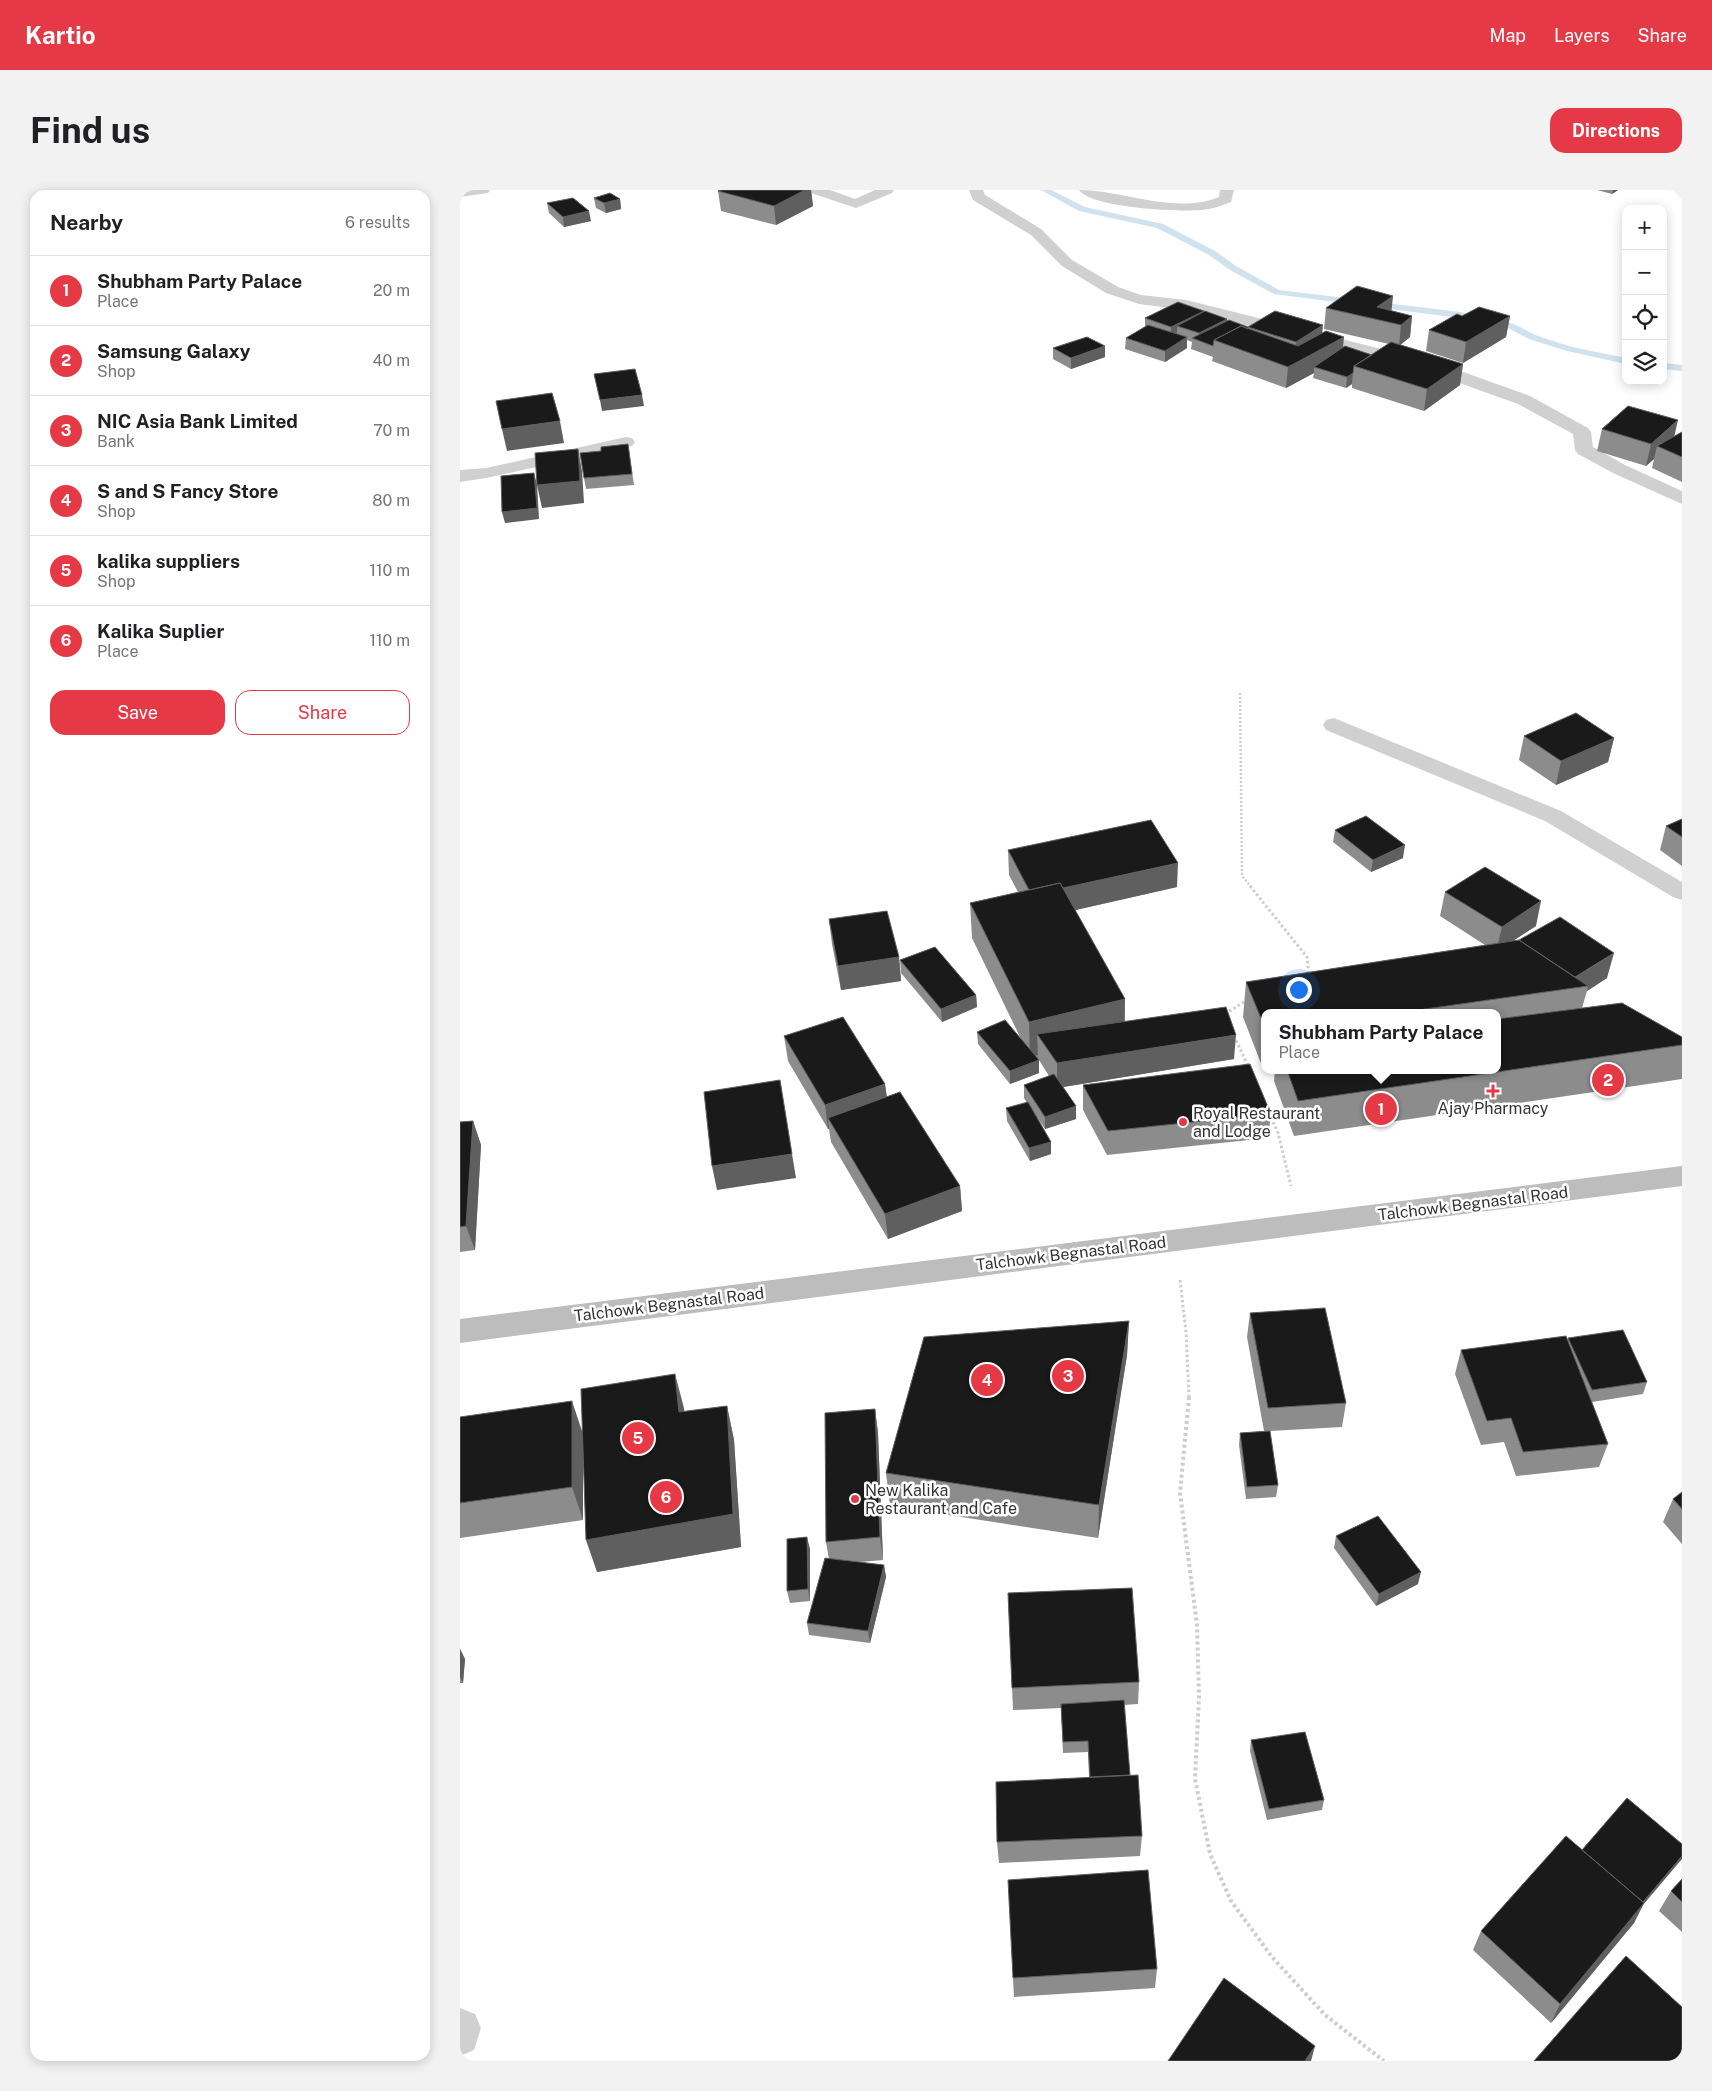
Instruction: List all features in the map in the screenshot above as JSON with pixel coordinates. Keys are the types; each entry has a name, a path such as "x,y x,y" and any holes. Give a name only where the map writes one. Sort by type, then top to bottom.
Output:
{"main road":[{"name":"Talchowk Begnastal Road","path":"460,1331 1682,1176"}],"street":[{"path":"460,192 483,190"},
{"path":"816,190 856,204 886,190"},
{"path":"976,190 978,197 1036,232 1067,263 1112,290 1139,299 1186,305 1435,368 1524,400 1582,432 1584,450 1619,469 1682,498"},
{"path":"1086,190 1112,199 1154,206 1219,204 1226,199 1227,190"},
{"path":"460,476 486,473 626,442"},
{"path":"1334,726 1553,816 1682,892"}],"path":[{"path":"1240,693 1242,876 1307,957 1310,980"},
{"path":"1228,1022 1224,1014 1250,998"},
{"path":"1232,1030 1250,1071"},
{"path":"1266,1106 1278,1132 1301,1225"},
{"path":"1176,1240 1186,1332 1189,1406 1180,1493 1197,1625 1199,1697 1195,1779 1210,1854 1231,1901 1272,1957 1325,2015 1384,2061"}],"building":[{"path":"805,190 774,206 718,191"},
{"path":"610,193 620,199 604,203 594,198"},
{"path":"573,198 589,211 563,217 547,203"},
{"path":"1357,286 1393,296 1377,307 1412,316 1401,325 1326,308"},
{"path":"1178,302 1204,311 1171,327 1145,318"},
{"path":"1479,307 1510,316 1466,342 1429,330 1457,314 1462,316"},
{"path":"1205,311 1227,319 1199,333 1177,326"},
{"path":"1275,311 1323,325 1296,342 1248,327"},
{"path":"1229,320 1248,327 1248,329 1241,326 1214,340 1213,346 1192,338"},
{"path":"1148,325 1187,337 1165,351 1126,338"},
{"path":"1241,326 1298,346 1326,331 1344,337 1288,367 1214,340"},
{"path":"1087,337 1105,346 1071,358 1053,348"},
{"path":"1391,342 1463,364 1427,389 1354,366"},
{"path":"1345,346 1372,355 1354,366 1353,373 1347,377 1314,367"},
{"path":"635,369 642,395 600,400 594,374"},
{"path":"552,393 560,421 502,429 496,401"},
{"path":"1628,406 1678,420 1651,444 1602,429"},
{"path":"1682,432 1682,457 1657,446"},
{"path":"628,444 632,474 584,478 580,453 601,451 601,447"},
{"path":"578,449 580,481 537,485 535,453"},
{"path":"534,473 537,508 502,512 501,476"},
{"path":"1576,713 1614,738 1561,761 1524,736"},
{"path":"1366,816 1405,845 1373,860 1335,830"},
{"path":"1682,819 1682,837 1666,826"},
{"path":"1151,820 1178,863 1063,888 1060,883 1029,890 1008,850"},
{"path":"1485,867 1541,901 1502,927 1445,892"},
{"path":"1060,883 1125,999 1029,1022 970,903"},
{"path":"887,911 899,957 838,966 829,919"},
{"path":"1560,917 1614,953 1575,977 1519,940"},
{"path":"1519,940 1588,986 1425,1009 1261,1009 1261,1018 1246,982"},
{"path":"935,947 976,995 941,1009 900,960"},
{"path":"1622,1003 1682,1037 1682,1045 1501,1071 1501,1018"},
{"path":"1226,1007 1236,1035 1057,1063 1037,1034"},
{"path":"843,1017 885,1084 825,1105 784,1036"},
{"path":"1005,1020 1039,1060 1010,1071 977,1032"},
{"path":"1250,1064 1271,1114 1108,1131 1083,1085"},
{"path":"1054,1074 1076,1106 1045,1117 1024,1085"},
{"path":"1288,1074 1483,1074 1298,1101"},
{"path":"780,1080 792,1154 712,1166 704,1092"},
{"path":"900,1092 960,1186 885,1214 828,1118"},
{"path":"1028,1102 1051,1142 1029,1148 1006,1108"},
{"path":"473,1121 466,1226 460,1227 460,1122"},
{"path":"1325,1308 1346,1403 1268,1408 1250,1313"},
{"path":"1129,1321 1099,1505 886,1473 924,1337"},
{"path":"1623,1330 1647,1382 1592,1390 1568,1338"},
{"path":"1566,1336 1608,1444 1523,1452 1511,1418 1487,1421 1461,1350"},
{"path":"675,1374 679,1412 727,1406 733,1514 586,1540 581,1389"},
{"path":"572,1401 572,1487 460,1503 460,1417"},
{"name":"New Kalika Restaurant and Cafe","path":"875,1409 880,1537 826,1542 825,1413"},
{"path":"1270,1431 1278,1485 1247,1487 1240,1433"},
{"path":"1682,1492 1682,1509 1673,1499"},
{"path":"1378,1516 1421,1572 1379,1594 1336,1536"},
{"path":"807,1537 808,1589 787,1591 787,1539"},
{"path":"825,1558 884,1565 868,1631 807,1623"},
{"path":"1132,1588 1139,1682 1012,1688 1008,1593"},
{"path":"1124,1700 1130,1775 1090,1777 1088,1741 1063,1742 1061,1704"},
{"path":"1305,1732 1324,1800 1269,1809 1251,1740"},
{"path":"1138,1775 1142,1836 997,1842 996,1782"},
{"path":"1627,1798 1682,1844 1682,1856 1643,1902 1582,1850"},
{"path":"1566,1836 1644,1903 1560,2004 1481,1931"},
{"path":"1148,1870 1157,1969 1013,1978 1008,1880"},
{"path":"1682,1879 1682,1902 1671,1891"},
{"path":"1626,1956 1682,2007 1682,2061 1534,2061"},
{"path":"1224,1978 1315,2046 1305,2061 1168,2061"}],"waterway":[{"path":"1045,190 1082,209 1160,226 1212,253 1233,268 1277,292 1460,315 1511,326 1532,337 1570,349 1622,360"},
{"path":"1667,366 1682,368"}],"place":[{"name":"Samsung Galaxy","path":"1608,1080"},
{"name":"Ajay Pharmacy","path":"1493,1091"},
{"name":"Shubham Party Palace","path":"1381,1109"},
{"name":"Royal Restaurant and Lodge","path":"1183,1122"},
{"name":"NIC Asia Bank Limited","path":"1068,1376"},
{"name":"S and S Fancy Store","path":"987,1380"},
{"name":"kalika suppliers","path":"638,1438"},
{"name":"Kalika Suplier","path":"666,1497"},
{"name":"New Kalika Restaurant and Cafe","path":"855,1499"}]}
